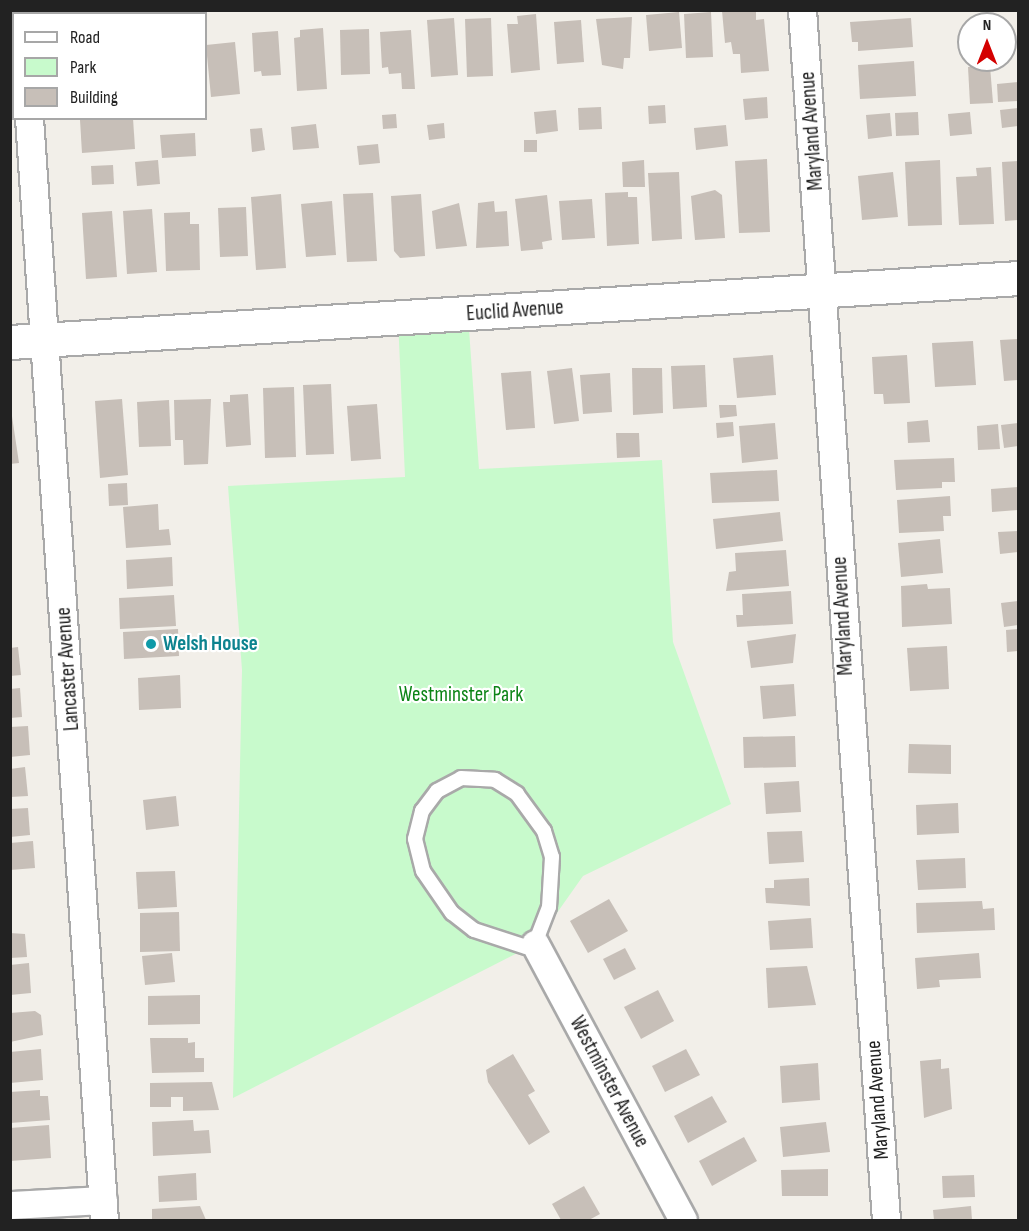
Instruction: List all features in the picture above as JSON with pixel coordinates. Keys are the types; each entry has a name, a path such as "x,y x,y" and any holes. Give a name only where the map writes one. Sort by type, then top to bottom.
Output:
{"street":[{"name":"Maryland Avenue","path":"802,10 824,290 886,1221"},
{"name":"Lancaster Avenue","path":"29,120 103,1210"},
{"name":"Euclid Avenue","path":"10,342 1018,278"},
{"name":"Westminster Avenue","path":"535,944 683,1221"},
{"path":"10,1205 103,1210"}],"lane":[{"path":"471,777 495,780 534,811 552,857 549,907 535,944 526,947 474,930 452,913 423,871 415,839 422,811 448,783 471,777"}],"green space":[{"name":"Westminster Park","path":"468,315 479,469 662,460 673,642 731,804 583,876 535,944 233,1098 242,670 228,486 405,477 398,319"}],"building":[{"path":"722,11 756,11 756,20 764,19 769,71 741,73 740,54 733,54 731,42 725,43"},
{"path":"679,12 682,48 649,51 646,15"},
{"path":"711,12 713,57 686,58 684,14"},
{"path":"536,14 540,70 511,73 507,24 518,24 517,16"},
{"path":"632,17 630,58 624,58 623,69 602,65 596,19"},
{"path":"454,18 458,75 431,77 427,20"},
{"path":"491,18 493,76 467,77 465,19"},
{"path":"911,18 913,47 858,51 858,42 852,42 850,22"},
{"path":"581,20 584,62 557,64 554,22"},
{"path":"323,28 327,89 297,91 294,38 300,37 300,30"},
{"path":"369,29 370,74 341,75 340,30"},
{"path":"411,30 415,89 402,89 401,73 389,74 388,67 382,68 380,32"},
{"path":"278,31 281,75 262,76 261,71 254,72 252,33"},
{"path":"235,42 240,94 211,97 207,45"},
{"path":"914,61 916,96 860,99 858,65"},
{"path":"968,72 990,72 993,103 970,104"},
{"path":"1018,82 1018,101 998,102 997,84"},
{"path":"767,97 768,118 745,120 743,99"},
{"path":"665,105 666,123 649,124 648,106"},
{"path":"601,107 602,129 579,130 578,108"},
{"path":"1018,108 1018,126 1002,128 1000,110"},
{"path":"556,110 558,131 536,134 534,112"},
{"path":"918,112 919,135 896,136 895,113"},
{"path":"970,112 972,134 950,136 948,114"},
{"path":"890,113 892,136 868,139 866,115"},
{"path":"396,114 397,128 383,129 382,115"},
{"path":"80,120 133,120 135,149 82,153"},
{"path":"444,123 445,138 429,140 427,125"},
{"path":"316,124 319,148 293,150 291,127"},
{"path":"726,125 728,146 696,150 694,128"},
{"path":"262,128 265,150 252,152 250,129"},
{"path":"195,133 196,156 162,158 160,135"},
{"path":"524,140 537,140 537,152 524,152"},
{"path":"378,144 380,163 359,165 357,146"},
{"path":"767,159 770,232 739,233 735,161"},
{"path":"158,160 160,184 137,186 135,162"},
{"path":"644,160 645,187 623,187 622,162"},
{"path":"940,160 942,225 908,226 905,162"},
{"path":"1018,161 1018,220 1005,221 1002,162"},
{"path":"113,165 114,184 92,185 91,166"},
{"path":"991,167 994,224 959,225 956,177 977,176 976,168"},
{"path":"679,172 682,239 652,241 648,173"},
{"path":"893,172 898,217 862,220 858,176"},
{"path":"715,190 722,195 725,238 695,240 691,196"},
{"path":"628,192 628,197 637,197 639,244 607,246 605,193"},
{"path":"373,193 377,261 347,262 343,194"},
{"path":"281,194 286,268 256,270 251,197"},
{"path":"421,194 425,256 400,258 394,251 391,196"},
{"path":"547,195 552,240 542,242 543,249 521,251 515,199"},
{"path":"592,199 595,238 562,240 559,201"},
{"path":"332,201 336,255 306,257 301,204"},
{"path":"494,201 495,212 507,211 509,246 476,248 478,203"},
{"path":"459,203 467,246 436,249 432,211"},
{"path":"246,207 248,256 220,257 218,208"},
{"path":"152,209 157,272 127,274 123,211"},
{"path":"112,211 117,277 86,279 82,213"},
{"path":"190,212 190,224 199,224 200,270 166,271 164,213"},
{"path":"1018,339 1018,380 1004,381 1000,340"},
{"path":"973,341 976,385 935,387 932,343"},
{"path":"773,355 776,395 737,398 733,358"},
{"path":"907,355 910,403 884,404 883,394 874,394 872,357"},
{"path":"705,365 707,407 673,409 671,366"},
{"path":"572,368 579,421 554,424 547,371"},
{"path":"632,368 662,368 663,413 633,415"},
{"path":"531,371 535,428 506,430 501,373"},
{"path":"610,373 612,412 583,414 580,375"},
{"path":"331,384 334,454 306,455 303,385"},
{"path":"294,387 296,457 265,458 263,388"},
{"path":"248,394 251,445 226,447 223,402 230,402 230,395"},
{"path":"122,399 128,475 100,478 95,401"},
{"path":"211,399 208,464 184,465 183,440 175,440 174,400"},
{"path":"169,400 171,446 139,447 137,402"},
{"path":"10,403 19,463 10,464"},
{"path":"377,404 381,459 351,461 347,406"},
{"path":"719,405 736,405 737,416 720,418"},
{"path":"928,420 930,442 908,443 907,422"},
{"path":"733,422 734,436 717,438 716,423"},
{"path":"775,423 778,459 742,463 739,426"},
{"path":"1018,423 1018,446 1004,448 1001,425"},
{"path":"998,424 1000,449 978,450 977,426"},
{"path":"616,433 639,433 640,457 617,458"},
{"path":"954,458 955,482 942,482 942,488 896,490 894,460"},
{"path":"777,470 779,501 712,503 710,473"},
{"path":"127,483 128,505 109,506 108,484"},
{"path":"1018,487 1018,510 992,512 991,489"},
{"path":"950,496 951,516 943,516 944,531 899,533 897,500"},
{"path":"158,504 159,530 169,529 171,545 126,548 123,507"},
{"path":"780,512 783,541 716,549 713,519"},
{"path":"1018,531 1018,552 1000,554 998,532"},
{"path":"940,539 943,573 901,577 898,543"},
{"path":"786,550 789,586 726,591 729,572 736,571 735,553"},
{"path":"172,557 173,586 127,589 126,560"},
{"path":"927,584 928,589 950,588 952,624 902,627 901,586"},
{"path":"791,591 793,624 737,627 736,615 743,615 742,594"},
{"path":"174,595 176,626 120,629 119,598"},
{"path":"1018,601 1018,625 1004,627 1001,603"},
{"name":"Welsh House","path":"178,629 179,656 124,659 123,632"},
{"path":"1018,629 1018,651 1007,652 1006,630"},
{"path":"796,634 793,663 751,668 747,641"},
{"path":"947,646 949,689 910,691 907,648"},
{"path":"18,647 21,675 10,676 10,648"},
{"path":"180,675 181,708 139,710 138,678"},
{"path":"794,684 796,716 763,719 760,686"},
{"path":"20,688 22,717 10,718 10,689"},
{"path":"28,726 30,755 10,757 10,727"},
{"path":"795,736 796,767 744,768 743,737"},
{"path":"909,744 951,745 951,774 908,773"},
{"path":"25,767 28,796 10,797 10,769"},
{"path":"799,781 801,812 766,814 764,783"},
{"path":"176,796 179,826 146,830 143,800"},
{"path":"958,803 959,833 917,835 916,805"},
{"path":"28,808 30,835 10,837 10,809"},
{"path":"802,831 804,862 769,864 767,832"},
{"path":"33,841 35,868 10,870 10,843"},
{"path":"965,858 966,888 918,890 916,860"},
{"path":"175,871 177,907 138,909 136,872"},
{"path":"809,878 810,906 766,903 765,888 774,888 774,880"},
{"path":"609,899 628,931 588,953 570,921"},
{"path":"982,901 983,909 994,908 995,930 917,933 916,903"},
{"path":"179,912 180,951 140,952 140,913"},
{"path":"811,918 813,948 770,950 768,921"},
{"path":"10,933 25,934 27,957 10,958"},
{"path":"625,948 636,969 614,980 603,959"},
{"path":"172,953 175,982 145,985 142,956"},
{"path":"979,953 981,978 939,980 940,987 917,989 915,958"},
{"path":"29,963 31,993 10,995 10,965"},
{"path":"807,966 816,1005 768,1008 766,968"},
{"path":"658,990 674,1021 641,1039 624,1007"},
{"path":"200,995 200,1024 148,1025 148,996"},
{"path":"35,1011 41,1015 43,1035 10,1042 10,1013"},
{"path":"150,1038 188,1038 188,1043 195,1042 195,1058 204,1058 204,1072 152,1073"},
{"path":"41,1049 43,1080 10,1083 10,1052"},
{"path":"686,1049 700,1075 665,1092 652,1066"},
{"path":"513,1054 535,1091 528,1095 550,1132 529,1145 488,1082 486,1070"},
{"path":"941,1059 941,1069 949,1068 952,1109 924,1118 920,1061"},
{"path":"818,1063 820,1100 782,1103 780,1066"},
{"path":"212,1082 219,1110 183,1111 183,1097 171,1097 171,1107 150,1107 150,1083"},
{"path":"40,1090 40,1096 48,1096 50,1120 10,1123 10,1092"},
{"path":"712,1096 727,1122 688,1143 674,1116"},
{"path":"193,1120 194,1131 209,1130 211,1153 153,1156 152,1122"},
{"path":"826,1122 830,1152 783,1157 780,1127"},
{"path":"49,1125 51,1158 10,1161 10,1128"},
{"path":"744,1137 757,1161 712,1186 699,1161"},
{"path":"828,1169 828,1196 782,1196 781,1170"},
{"path":"196,1173 197,1200 159,1202 158,1176"},
{"path":"974,1175 975,1197 943,1198 942,1176"},
{"path":"584,1186 600,1214 589,1220 561,1220 552,1204"},
{"path":"200,1206 206,1220 152,1220 152,1209"},
{"path":"971,1206 972,1220 934,1220 933,1210"}],"place":[{"name":"Welsh House","path":"151,644"}]}
